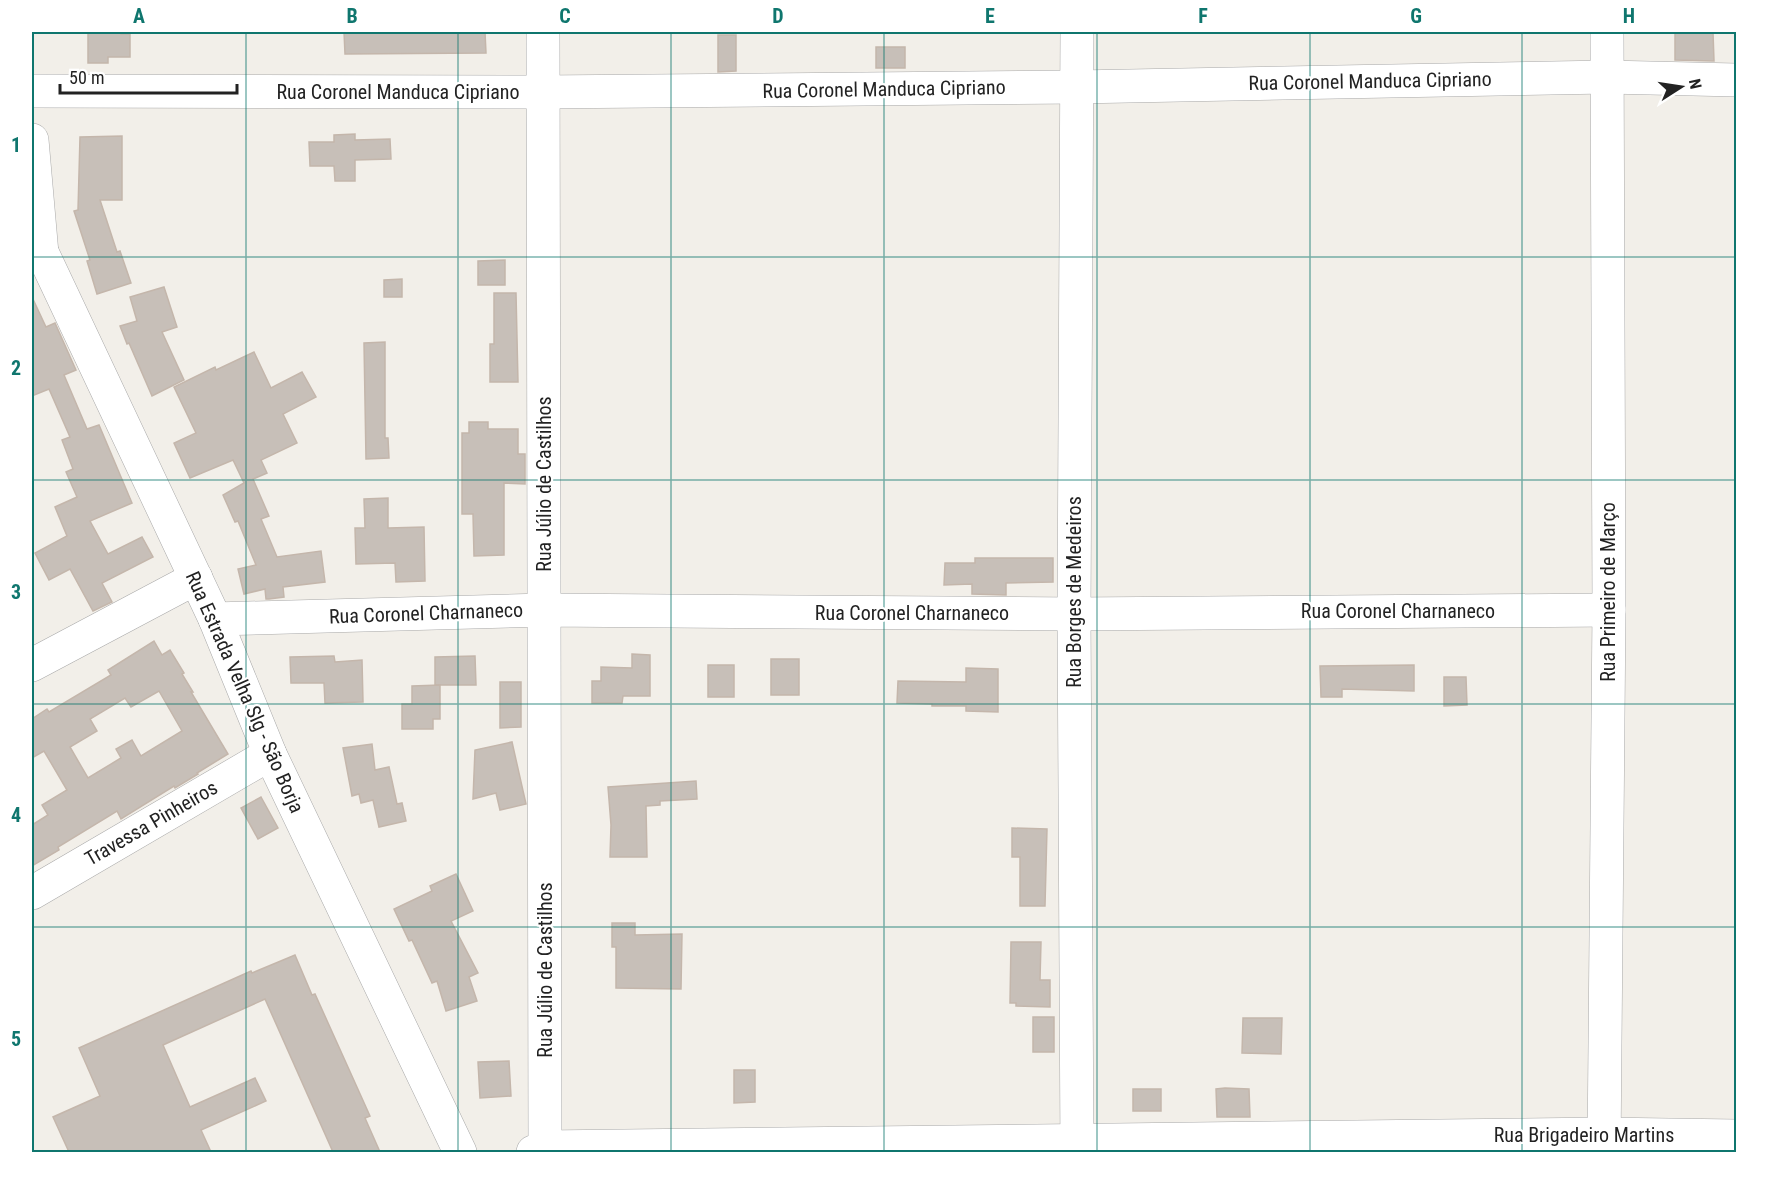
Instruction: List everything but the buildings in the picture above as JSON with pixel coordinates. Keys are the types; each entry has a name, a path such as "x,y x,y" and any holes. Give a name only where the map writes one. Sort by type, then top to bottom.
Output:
{"street":[{"name":"Rua Júlio de Castilhos","path":"541,1151 544,610 543,32"},
{"name":"Rua Borges de Medeiros","path":"1077,32 1074,614 1077,1146"},
{"name":"Rua Primeiro de Março","path":"1603,1143 1609,610 1607,32"},
{"name":"Rua Coronel Manduca Cipriano","path":"32,91 543,92 1077,87 1607,76 1737,80"},
{"path":"32,140 35,248"},
{"name":"Rua Estrada Velha Slg - São Borja","path":"35,248 196,578 270,754 460,1152"},
{"path":"32,665 196,578"},
{"name":"Rua Coronel Charnaneco","path":"215,619 544,610 1074,614 1609,610"},
{"name":"Travessa Pinheiros","path":"32,893 270,754"},
{"name":"Rua Brigadeiro Martins","path":"541,1151 1603,1143 1737,1136"}]}
